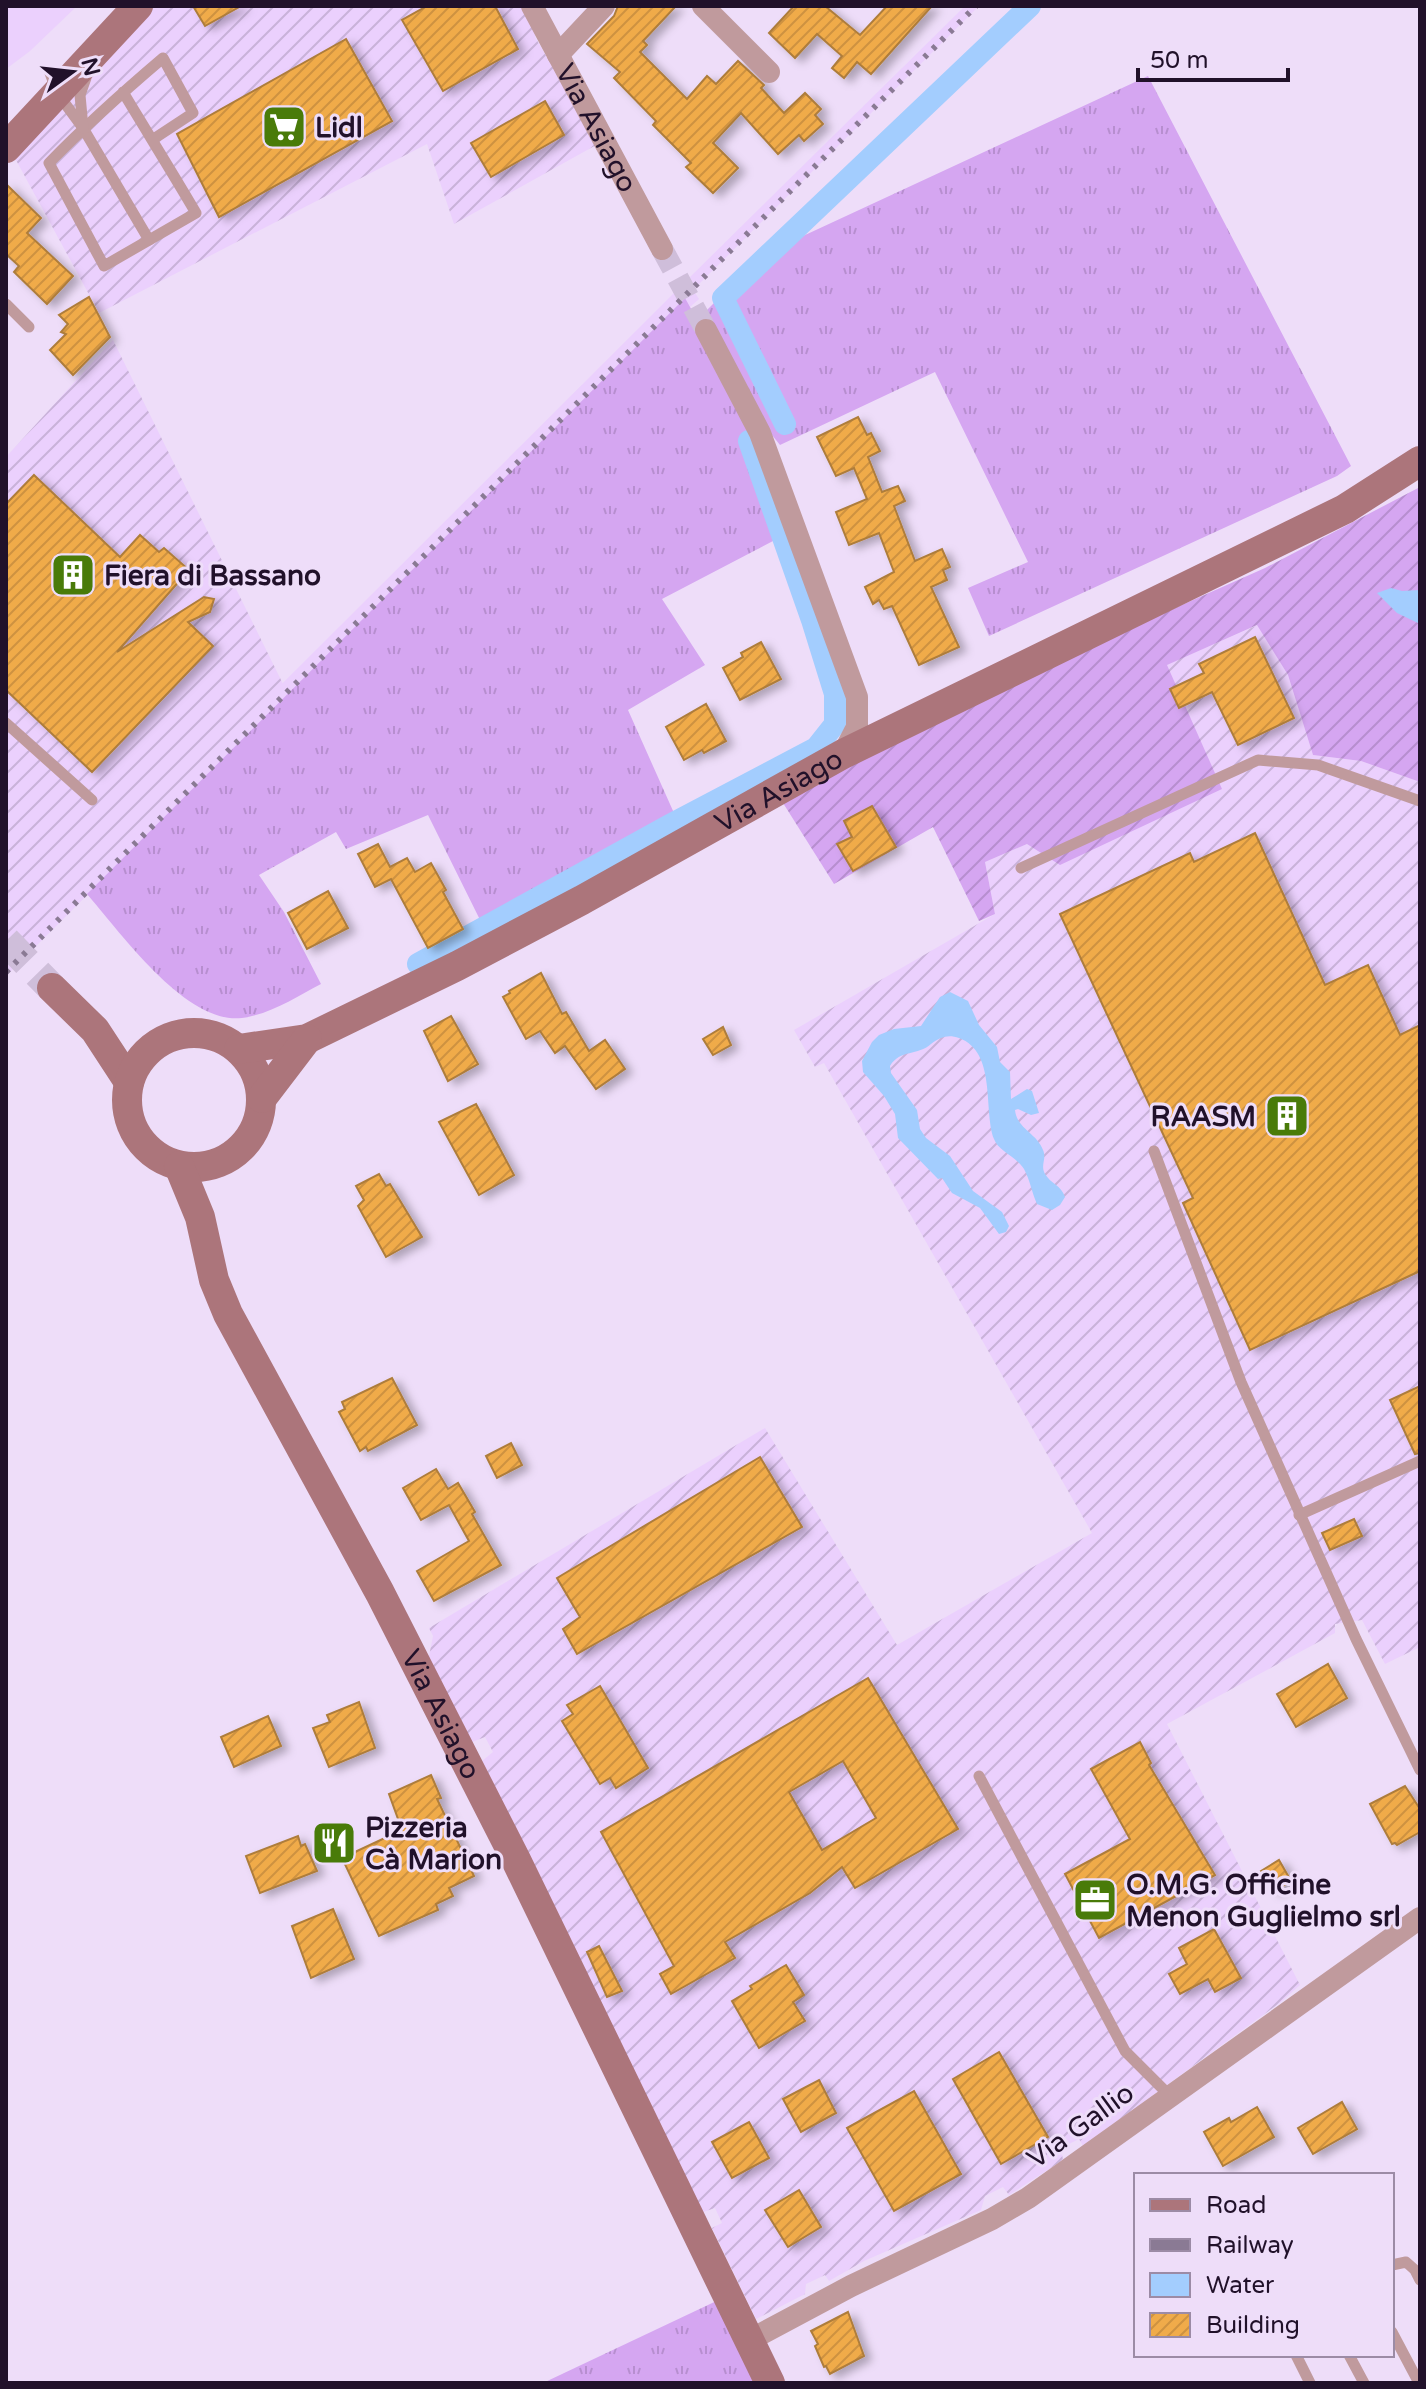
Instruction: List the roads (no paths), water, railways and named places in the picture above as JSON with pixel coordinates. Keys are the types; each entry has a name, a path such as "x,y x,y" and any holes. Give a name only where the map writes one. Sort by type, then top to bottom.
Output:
{"main road":[{"path":"6,148 115,6"},
{"path":"6,120 54,83 139,6"},
{"path":"843,754 1345,509 1420,461"},
{"name":"Via Asiago","path":"239,1049 307,1039 457,966 843,754"},
{"path":"52,988 95,1030 129,1082"},
{"path":"95,1030 154,1045"},
{"path":"214,1165 197,1168 179,1166 159,1158 142,1144 131,1125 127,1103 129,1082 143,1055 154,1045 175,1035 197,1032 219,1037 239,1049 255,1071 262,1098"},
{"name":"Via Asiago","path":"200,1217 214,1165 234,1155 249,1140 259,1120 262,1098 307,1039"},
{"name":"Via Asiago","path":"179,1166 200,1217 214,1280 228,1314 380,1593 494,1818 770,2383"}],"street":[{"name":"Via Asiago","path":"532,6 662,249"},
{"path":"558,55 604,6"},
{"path":"703,6 769,72"},
{"name":"Via Asiago","path":"706,330 760,433 857,697 857,727 843,754"},
{"path":"857,697 871,713 897,728"},
{"name":"Via Gallio","path":"750,2340 1028,2198 1420,1918"}],"lane":[{"path":"83,128 82,86 88,74 139,19 139,6"},
{"path":"123,92 196,213 104,266 49,163 83,128 123,92 163,58 193,113 152,140"},
{"path":"54,83 149,240"},
{"path":"6,304 29,327"},
{"path":"6,723 92,800"},
{"path":"1021,868 1258,760 1318,765 1420,801"},
{"path":"1154,1151 1241,1382 1299,1515 1420,1770"},
{"path":"1299,1515 1420,1461"},
{"path":"979,1776 1125,2051 1171,2097"},
{"path":"1394,2265 1406,2262 1420,2280"},
{"path":"1394,2336 1419,2383"},
{"path":"1297,2357 1310,2383"},
{"path":"1350,2357 1364,2383"}],"water":[{"path":"1391,588 1420,590 1420,624 1397,613 1377,593"},
{"path":"950,992 968,1001 979,1025 997,1047 1000,1062 1010,1072 1011,1099 1027,1089 1032,1091 1039,1113 1031,1115 1015,1110 1023,1127 1040,1144 1044,1153 1045,1174 1065,1197 1060,1205 1052,1210 1037,1204 1024,1169 996,1143 991,1127 984,1068 971,1045 955,1037 941,1038 926,1048 899,1057 890,1066 891,1073 917,1110 920,1129 926,1138 950,1156 973,1191 1002,1212 1009,1226 1006,1232 999,1234 980,1208 952,1193 942,1178 938,1179 898,1138 895,1114 863,1072 862,1061 879,1035 894,1029 921,1026 940,997"}],"waterway":[{"path":"785,424 723,298 1030,6"},
{"path":"418,964 816,748 835,724 835,694 749,441"}],"tunnel":[{"path":"662,249 706,330"},
{"path":"6,941 52,988"}],"railway":[{"path":"6,972 976,6"}],"place":[{"name":"Lidl","path":"284,127"},
{"name":"Fiera di Bassano","path":"73,575"},
{"name":"RAASM","path":"1287,1116"},
{"name":"Pizzeria Cà Marion","path":"334,1843"},
{"name":"O.M.G. Officine Menon Guglielmo srl","path":"1095,1900"}]}
